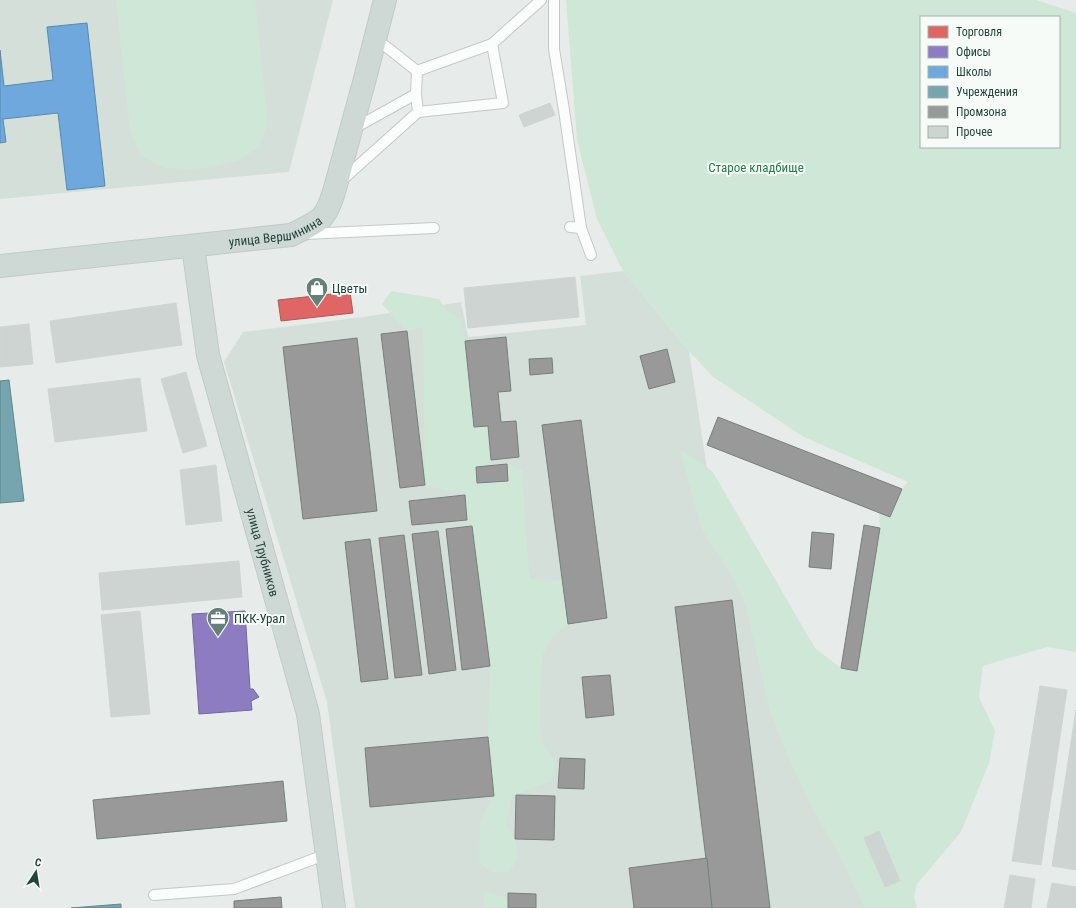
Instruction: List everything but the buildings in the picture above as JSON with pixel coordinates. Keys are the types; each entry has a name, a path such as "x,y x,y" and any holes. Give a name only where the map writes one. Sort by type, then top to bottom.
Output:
{"main road":[{"name":"улица Вершинина","path":"0,266 291,235 322,217 330,203 335,187 385,0"},
{"name":"улица Трубников","path":"193,246 208,355 308,714 334,908"}],"lane":[{"path":"417,71 492,44 541,0"},
{"path":"554,0 554,49 581,228 591,255"},
{"path":"375,38 417,71"},
{"path":"335,187 418,112 503,103 492,44"},
{"path":"417,71 416,94 418,112"},
{"path":"351,130 416,94"},
{"path":"570,227 581,228"},
{"path":"291,235 434,228"},
{"path":"154,895 234,889 327,854"}],"shaded area":[{"path":"0,0 333,0 289,172 0,199"},
{"path":"623,271 689,351 709,482 892,908 355,908 327,702 224,362 243,332 363,317 461,302 468,337 586,325 580,276"}],"green space":[{"path":"116,0 255,0 268,124 259,147 240,160 215,167 192,170 165,168 141,156 130,132"},
{"name":"Старое кладбище","path":"566,0 1036,0 1076,13 1076,652 1047,647 983,666 979,697 995,731 989,763 961,832 917,884 914,897 917,908 865,908 835,847 812,808 787,754 770,712 746,606 730,572 702,530 680,451 688,454 713,472 815,648 841,668 856,671 880,528 879,512 891,517 902,489 908,482 804,437 713,377 689,351 623,271 597,219 577,140"},
{"path":"391,291 439,299 447,311 461,320 465,341 474,427 488,426 491,466 476,467 477,483 508,481 507,464 523,470 524,507 531,579 562,581 568,624 552,637 543,654 540,693 540,729 543,744 555,761 552,781 512,796 506,826 515,839 519,857 509,872 491,872 479,862 480,825 486,809 494,796 488,737 490,666 472,526 467,520 465,495 425,485 423,327 407,331 382,304"},
{"path":"484,892 508,898 508,908 484,908"}],"place":[{"name":"Цветы","path":"317,308"},
{"name":"ПКК-Урал","path":"218,638"}]}
